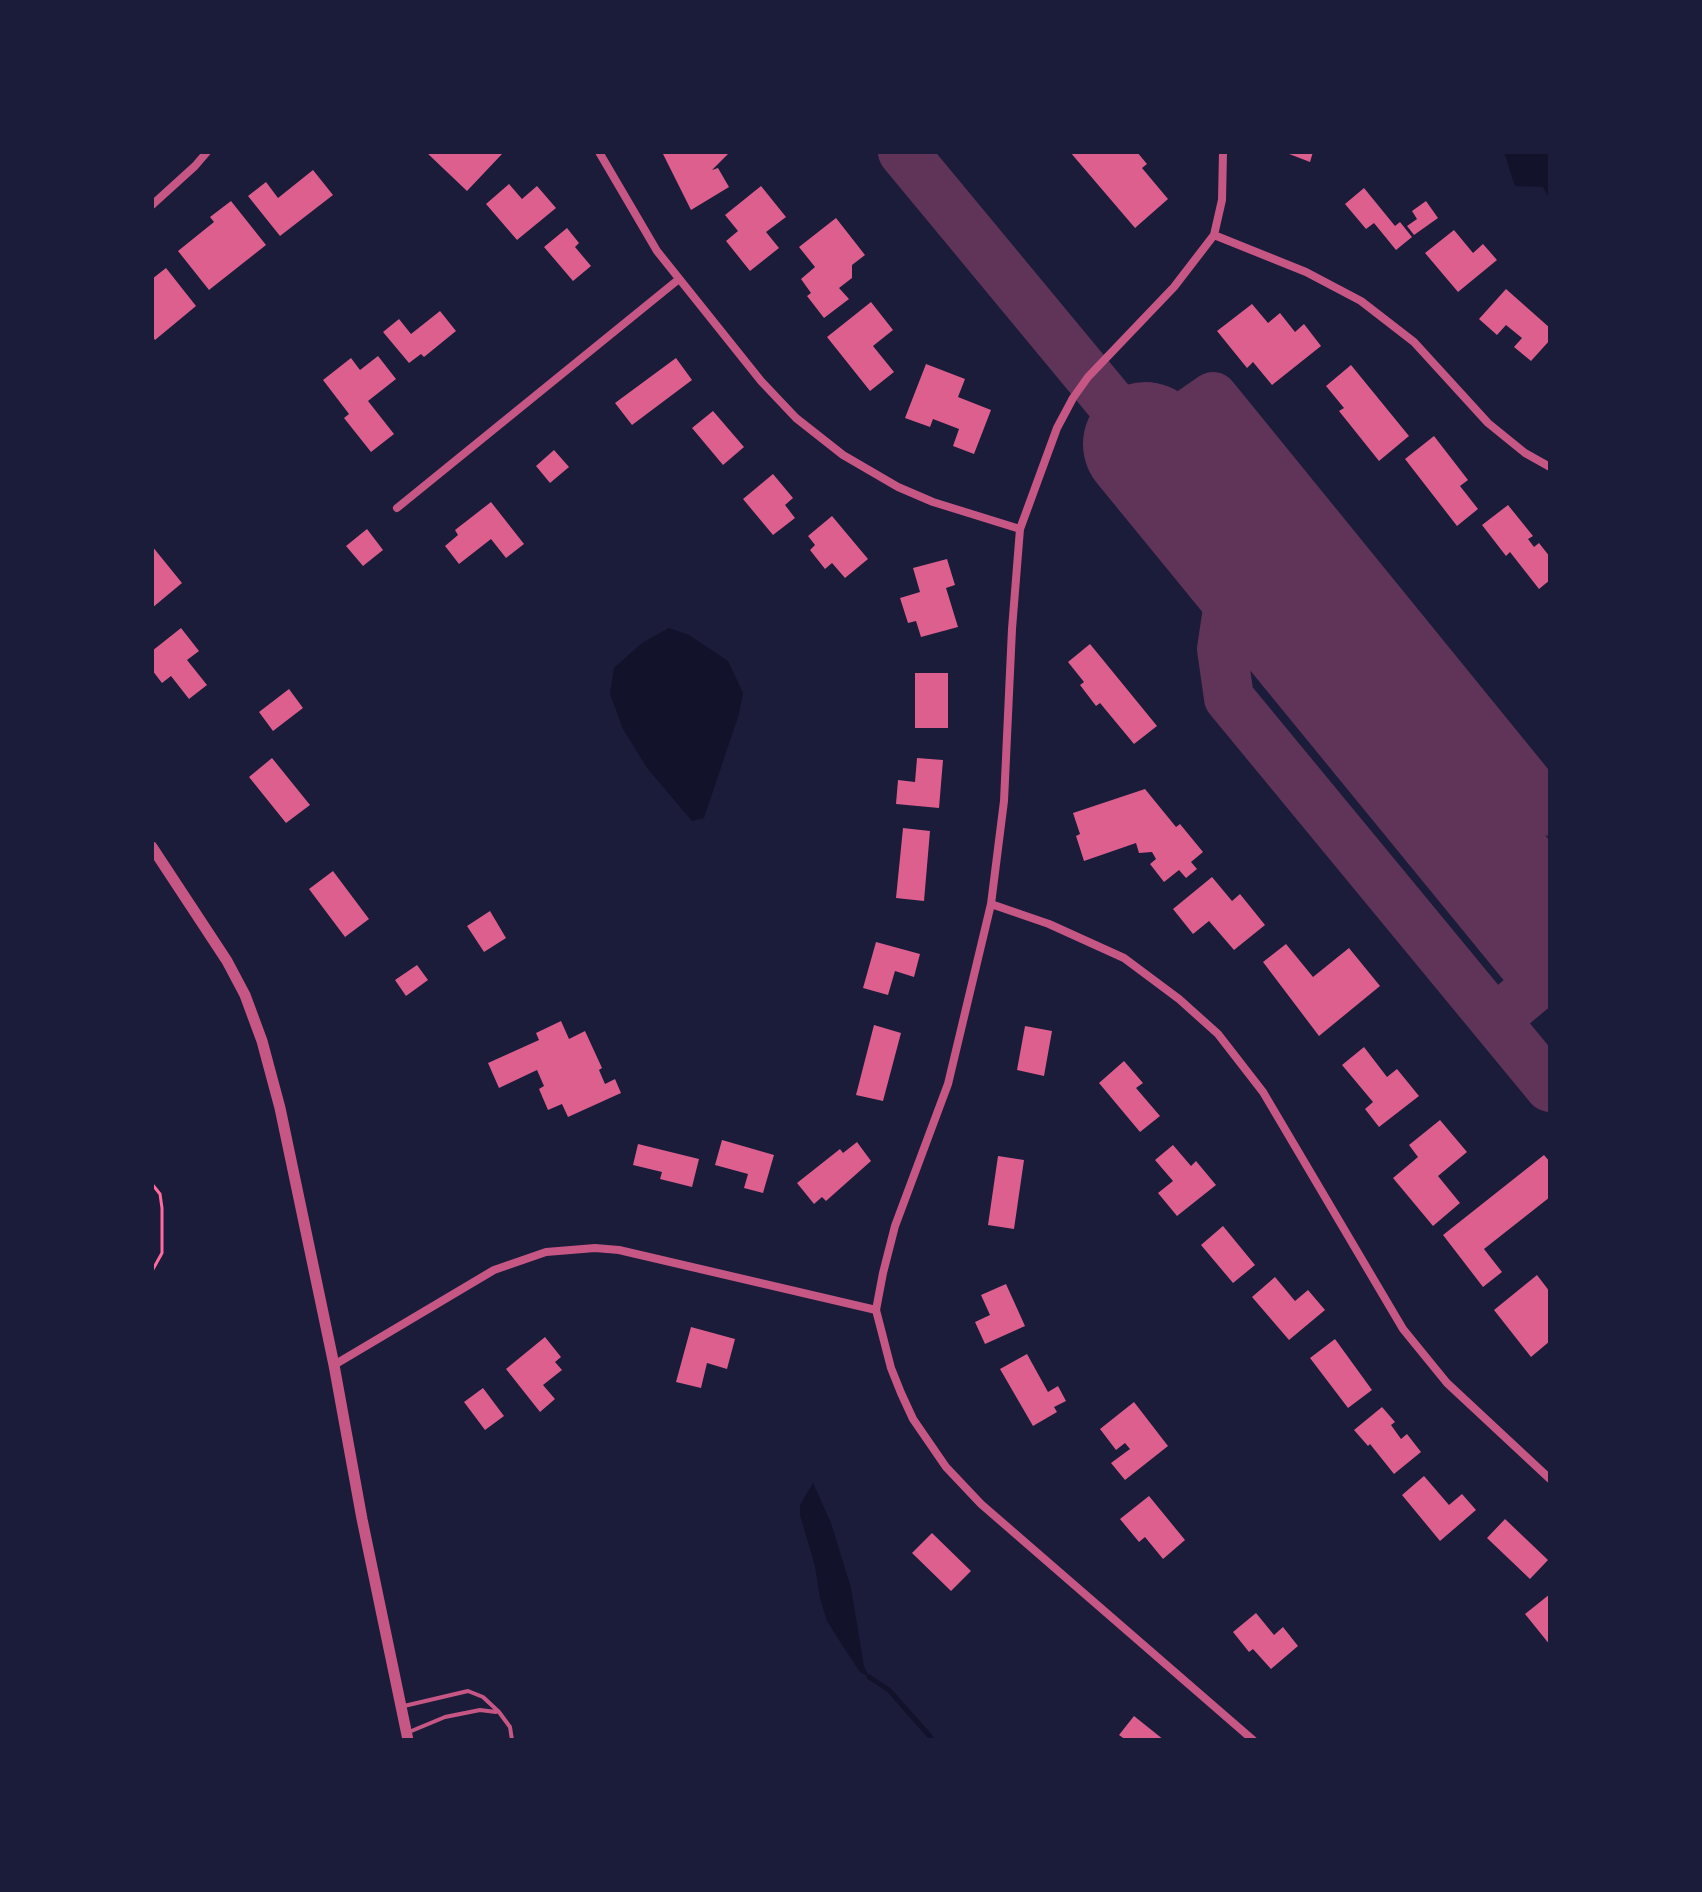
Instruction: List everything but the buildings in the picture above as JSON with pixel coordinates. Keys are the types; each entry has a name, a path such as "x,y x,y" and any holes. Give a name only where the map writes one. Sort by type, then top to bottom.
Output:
{"street":[{"path":"152,205 207,152"},
{"path":"599,152 645,231 679,279 761,381 796,418 843,455 886,482 933,502 1020,529"},
{"path":"1223,152 1222,200 1214,235 1174,287 1088,377 1073,398 1057,428 1020,529 1004,801 991,904 948,1084 895,1226 876,1310 901,1393 913,1419 946,1467 981,1504 1253,1740"},
{"path":"1214,235 1306,272 1361,301 1414,342 1498,431 1525,453 1550,467"},
{"path":"397,508 679,279"},
{"path":"152,847 227,961 245,995 262,1041 280,1108 334,1365 407,1736"},
{"path":"991,904 1059,928 1124,958 1179,999 1218,1034 1263,1092 1403,1329 1447,1383 1550,1479"},
{"path":"334,1365 494,1270 546,1252 595,1248 619,1250 876,1310"}],"lane":[{"path":"402,1707 468,1691 483,1697 499,1712 510,1727 512,1740"},
{"path":"407,1736 457,1715 480,1710 499,1712"}],"path":[{"path":"152,1184 160,1194 162,1208 162,1253 152,1271"}],"shaded area":[{"path":"1504,152 1550,152 1550,200 1543,187 1515,186"},
{"path":"669,628 689,635 728,661 743,693 739,714 704,818 692,821 647,768 623,729 610,694 614,668 642,643"},
{"path":"813,1483 831,1523 851,1588 864,1666 869,1677 860,1672 827,1621 820,1598 815,1566 800,1515 800,1505"}],"waterway":[{"path":"869,1677 889,1690 933,1740"}],"taxiway":[{"path":"903,152 1145,444 1213,397 1550,811"},
{"path":"1236,556 1222,649 1229,698 1550,1087"},
{"path":"1495,1020 1550,974"}],"runway":[{"path":"1145,444 1550,939"}]}
